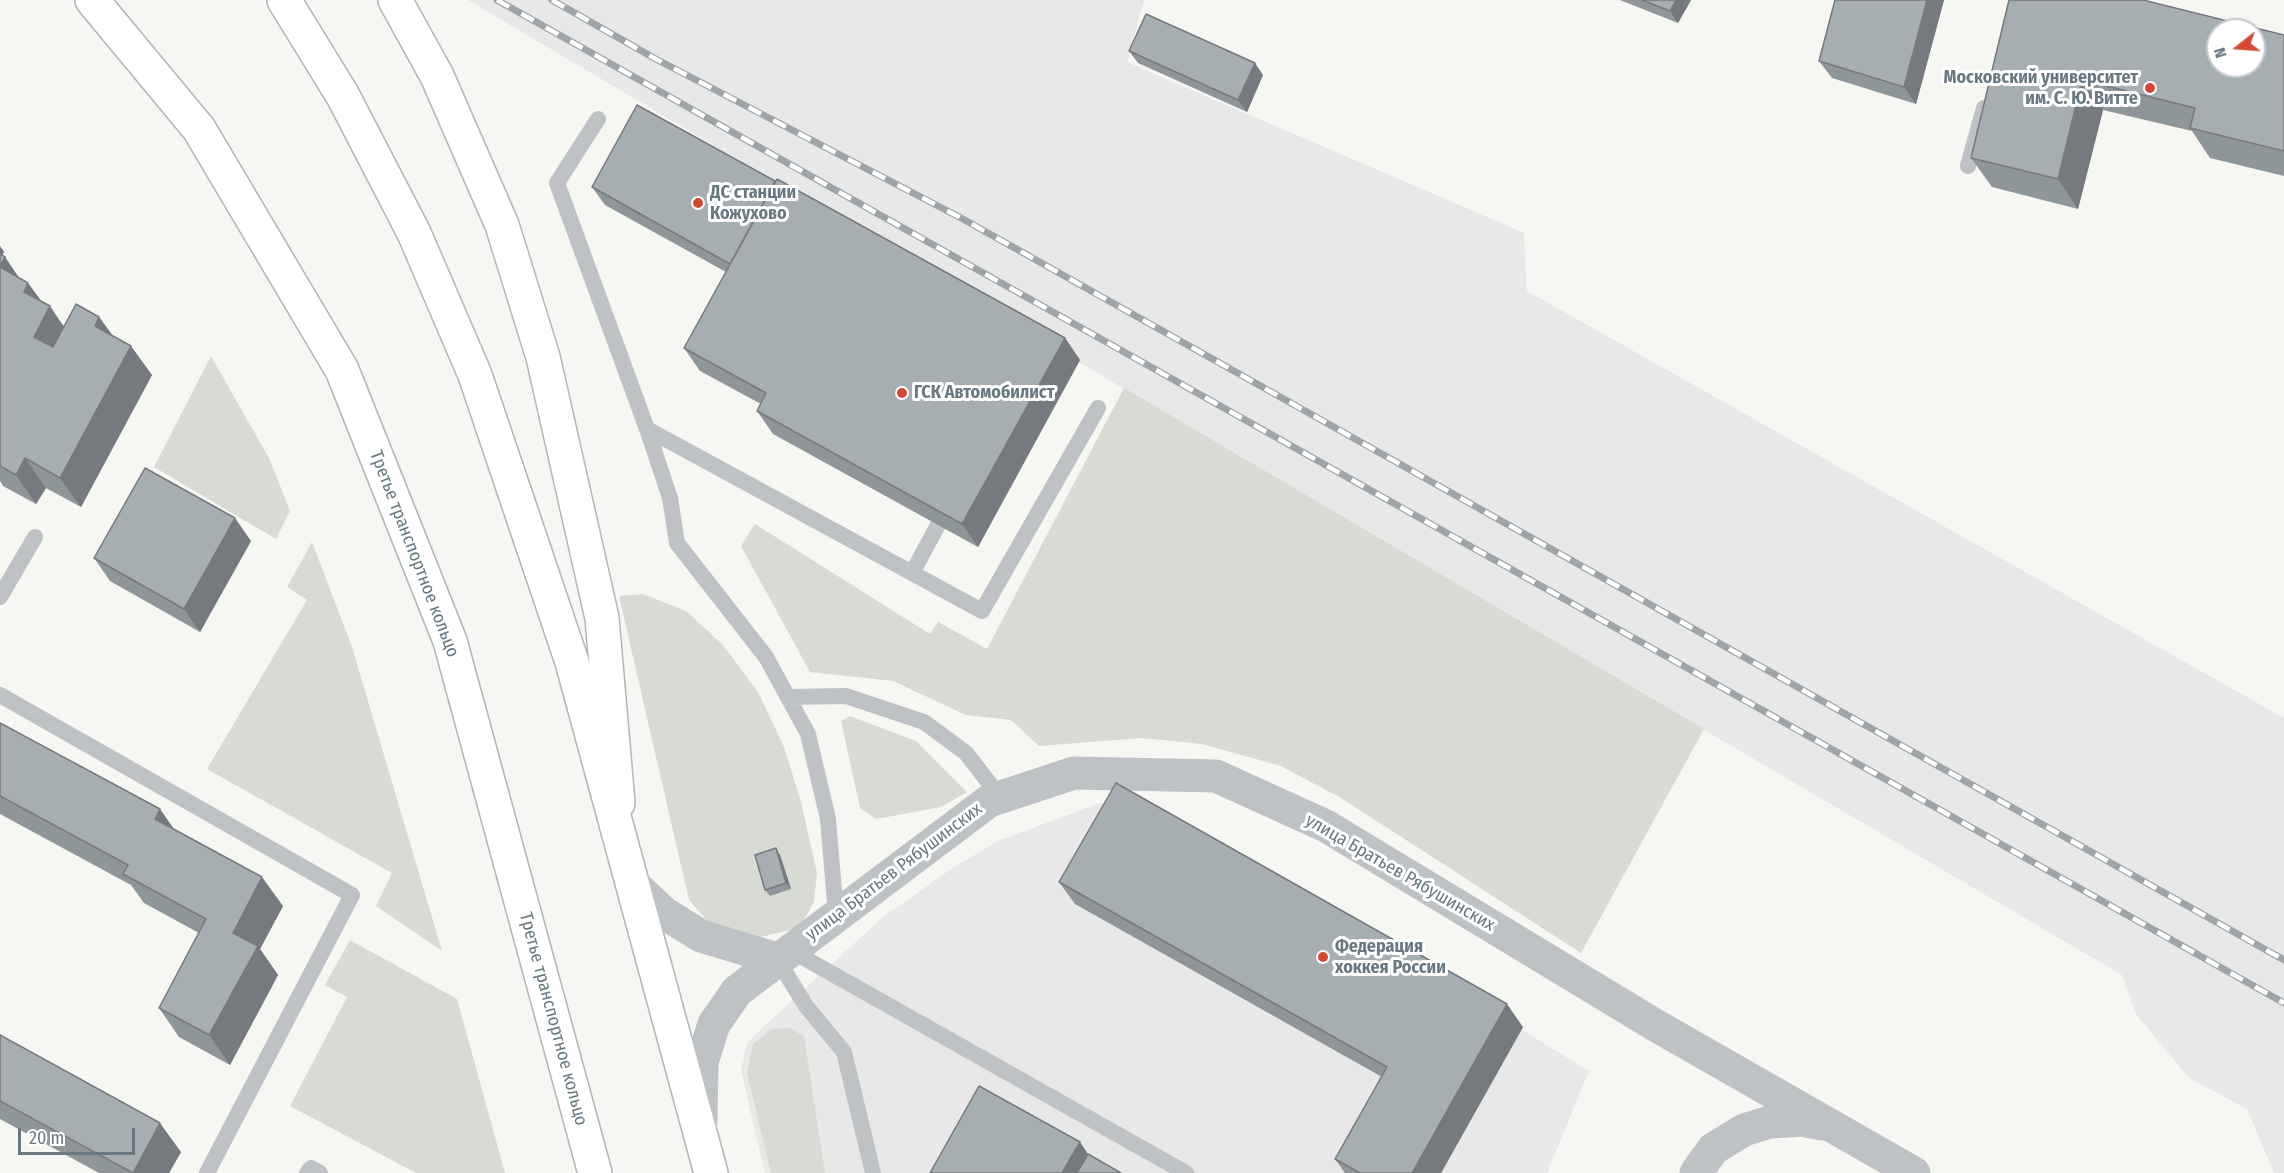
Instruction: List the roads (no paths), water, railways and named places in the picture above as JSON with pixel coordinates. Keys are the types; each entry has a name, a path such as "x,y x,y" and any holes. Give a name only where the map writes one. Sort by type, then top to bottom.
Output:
{"main road":[{"name":"Третье транспортное кольцо","path":"92,0 199,129 342,370 450,641 595,1173"},
{"path":"284,0 343,96 414,233 475,375 531,534 572,662 711,1173"},
{"path":"395,0 437,76 502,225 543,357 584,529 602,618 612,714 620,837"}],"street":[{"name":"улица Братьев Рябушинских","path":"701,1135 702,1062 714,1024 737,991 988,801 1074,773 1216,777 1326,826 1655,1025 1914,1173"},
{"path":"634,885 664,913 701,936 784,954"},
{"path":"1696,1173 1713,1149 1744,1130 1770,1122 1802,1120 1829,1126"}],"lane":[{"path":"1968,166 1989,88"},
{"path":"598,119 557,183 647,429 670,498 677,543 766,657 808,734 828,819 836,915"},
{"path":"647,429 982,611 1098,408"},
{"path":"912,573 938,525"},
{"path":"0,597 35,537"},
{"path":"0,695 352,895 207,1173"},
{"path":"788,698 846,696 924,722 966,753 1000,797"},
{"path":"784,954 806,1006 844,1052 873,1173"},
{"path":"784,954 1186,1173"},
{"path":"308,1173 310,1168 320,1173"}],"railway":[{"path":"497,0 2284,1003"},
{"path":"552,0 654,58 963,219 2284,960"}],"place":[{"name":"Московский университет им. С. Ю. Витте","path":"2150,88"},
{"name":"ДС станции Кожухово","path":"698,203"},
{"name":"ГСК Автомобилист","path":"902,393"},
{"name":"Федерация хоккея России","path":"1323,957"}]}
